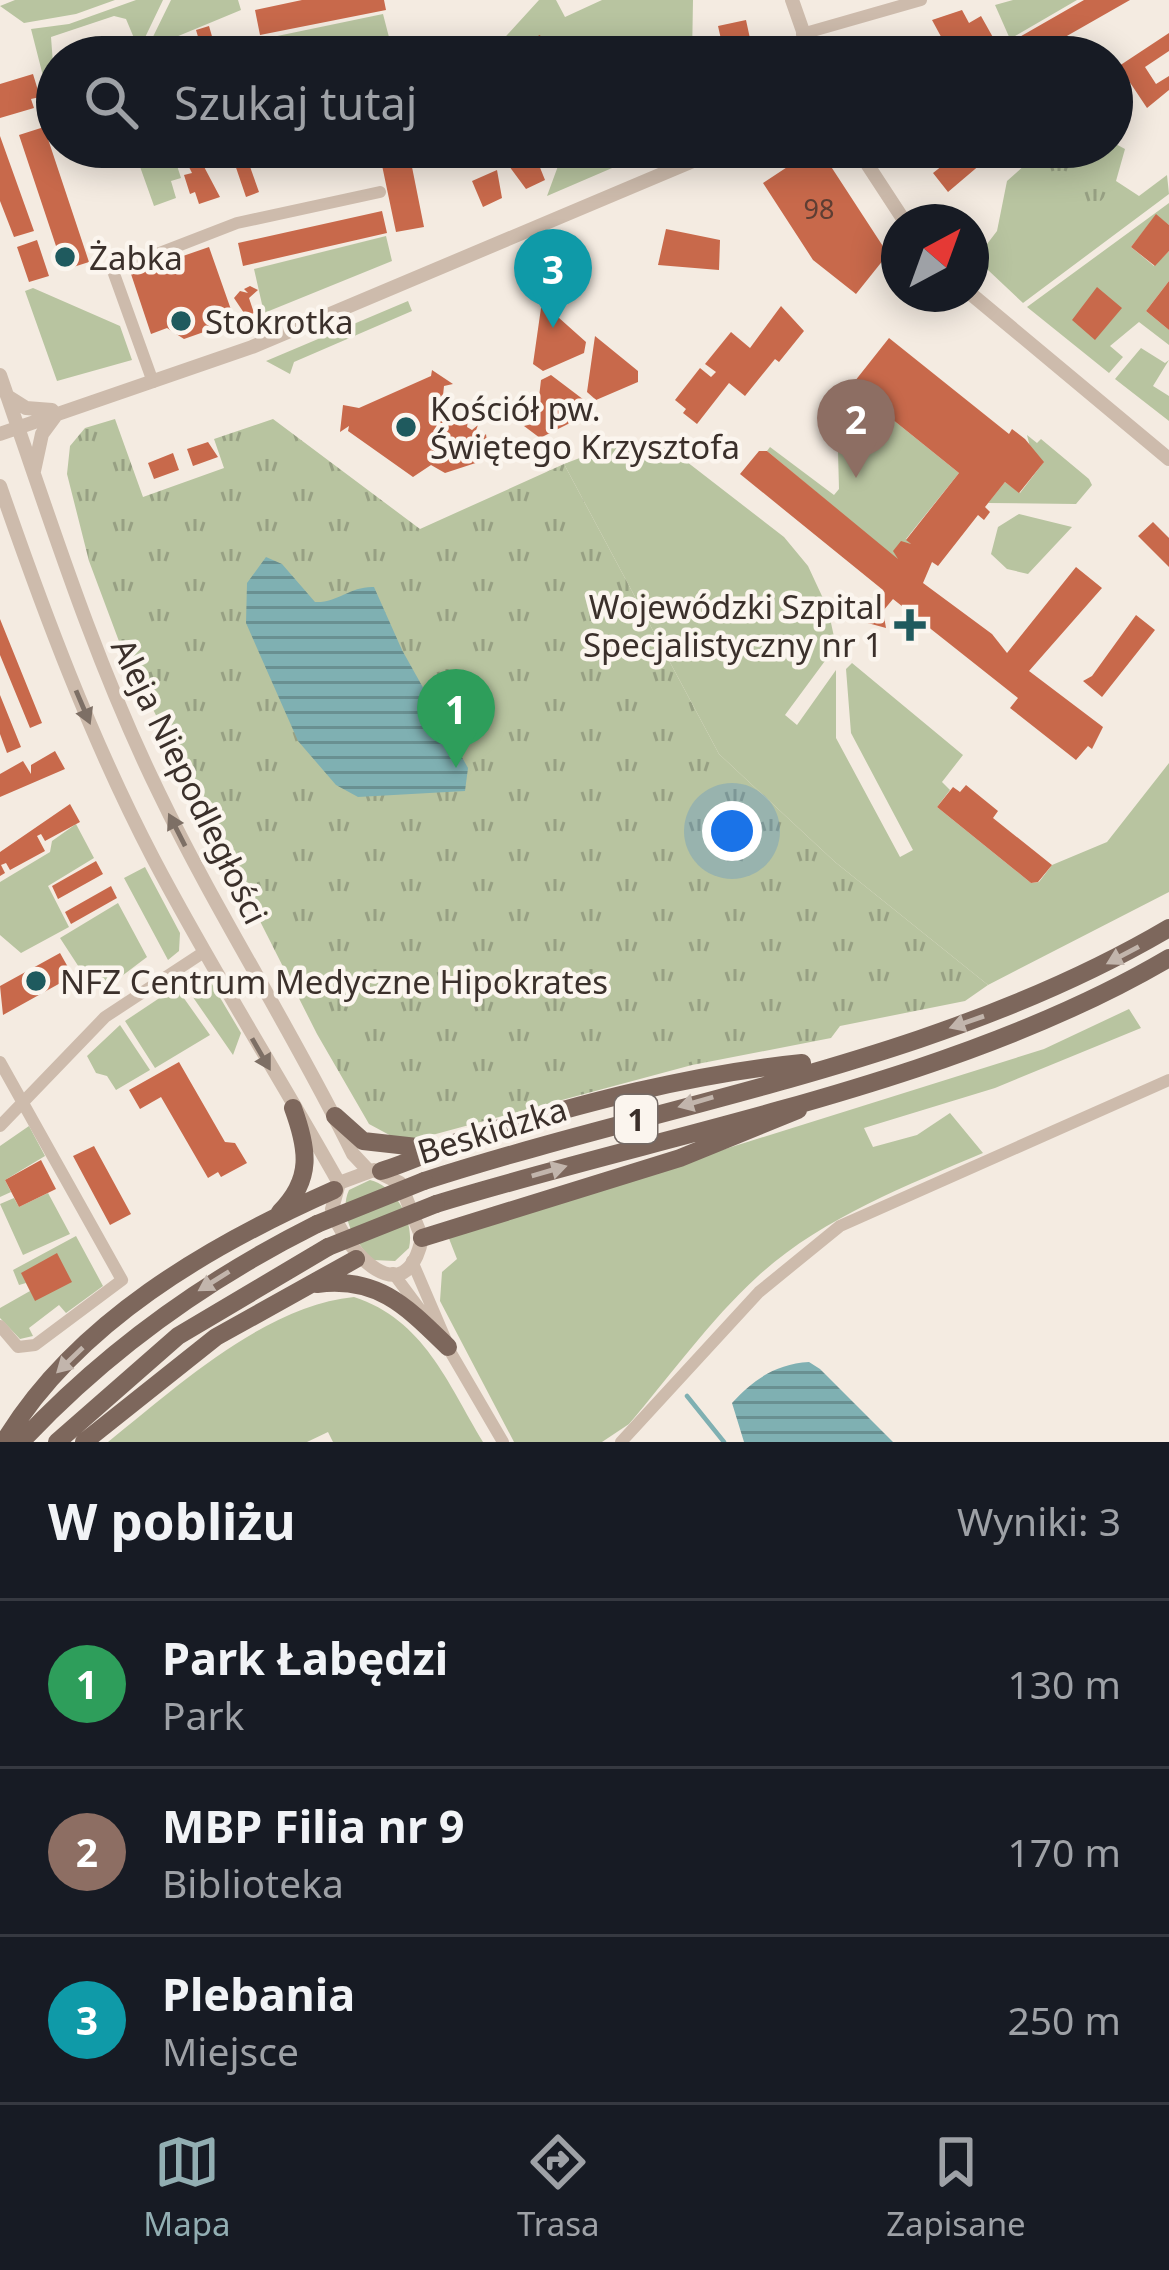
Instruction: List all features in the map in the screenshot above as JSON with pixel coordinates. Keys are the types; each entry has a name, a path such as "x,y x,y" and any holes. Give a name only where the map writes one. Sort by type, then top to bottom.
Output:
{"main road":[{"name":"Beskidzka","path":"21,1442 83,1379 162,1316 317,1224 424,1181 849,1058 1024,1002 1169,928"},
{"name":"Beskidzka","path":"57,1442 178,1336 328,1247 436,1204 856,1084 1033,1027 1169,958"},
{"path":"375,1171 437,1148 715,1073 849,1058"},
{"path":"422,1238 680,1158 856,1084"},
{"path":"268,1221 294,1196 307,1165 292,1108"},
{"path":"335,1116 363,1141 437,1148"},
{"path":"4,1442 55,1375 101,1332 173,1278 337,1186"},
{"path":"84,1442 202,1347 356,1258"},
{"path":"301,1286 343,1280 371,1286 400,1301 448,1347"}],"street":[{"path":"792,0 802,34 920,0"},
{"path":"0,434 253,347 676,168"},
{"path":"870,168 893,204"},
{"path":"153,382 113,271 238,223 380,192"},
{"path":"989,309 1169,459"},
{"name":"Aleja Niepodległości","path":"0,375 102,667 205,884 353,1154 375,1171"},
{"path":"7,396 26,408 61,410"},
{"path":"33,476 42,434 61,410"},
{"name":"Aleja Niepodległości","path":"0,486 84,711 174,897 337,1186"},
{"path":"174,897 190,882 205,884"},
{"path":"0,1126 115,1009 204,952"},
{"path":"0,1062 122,1280 35,1345 18,1347 0,1326"},
{"path":"620,1442 759,1292 840,1226 1169,1079"},
{"path":"375,1171 405,1191 422,1238 412,1261 393,1273 376,1271 356,1258 334,1218 337,1186 375,1171"},
{"path":"412,1261 448,1347"},
{"path":"393,1273 448,1347 503,1442"}],"green space":[{"path":"15,0 115,0 76,14 24,23 0,6"},
{"path":"136,0 163,0 146,36 133,36 126,19 114,16 54,36 36,36 36,49 31,29 69,24"},
{"path":"171,0 238,0 241,10 178,36 153,36"},
{"path":"539,0 556,0 565,17 602,0 693,0 692,36 506,36"},
{"path":"1013,0 1077,0 1015,36 1009,36 995,5"},
{"path":"383,14 389,36 378,36 277,36"},
{"path":"140,168 178,168 181,178 171,181 176,198 154,206"},
{"path":"557,168 612,168 547,196"},
{"path":"1022,168 1120,168 1116,181 1139,196 1167,175 1169,194 1023,303 989,271 989,241 997,231 1007,181"},
{"path":"1045,168 1082,168 1109,191 1084,222 1034,181"},
{"path":"1169,203 1169,225 1156,215 1131,247 1154,266 1169,251 1169,281 1146,311 1169,330 1169,345 1139,322 1110,346 1123,357 1109,373 1027,307"},
{"path":"386,236 392,261 264,313 254,269"},
{"path":"33,288 120,326 132,360 57,381 25,291"},
{"path":"408,301 412,311 294,362 290,374 266,361"},
{"path":"1141,348 1165,363 1169,360 1153,386 1169,396 1169,421 1115,379"},
{"path":"851,386 959,473 906,539 911,544 901,563 767,451 770,447 834,495 839,489 837,414"},
{"path":"115,419 143,497 224,468 214,439 273,419 420,529 564,464 719,754 835,862 988,985 965,1001 840,1026 831,1038 692,1065 421,1138 395,1138 369,1124 317,1034 120,644 89,561 67,474 70,446 85,428"},
{"path":"1027,435 1037,443 1041,439 1089,479 1092,485 1076,504 988,503 1005,482 1020,493 1043,463 1031,451"},
{"path":"619,443 669,448 784,537 808,566 828,609 836,646 785,715 797,725 836,670 836,738 900,857 913,850 851,733 846,669 852,663 963,755 942,782 950,790 937,807 1031,883 1039,882 1052,865 1107,842 1169,763 1169,892 988,985 835,862 719,754 564,464"},
{"path":"1019,514 1072,527 1028,574 1007,569 991,554 998,527"},
{"path":"76,824 94,858 48,886 69,927 21,953 0,935 0,882 50,852 52,841"},
{"path":"145,867 180,933 179,951 168,960 124,878"},
{"path":"118,903 147,957 110,985 88,981 60,938"},
{"path":"193,974 209,979 241,1033 233,1055 179,977"},
{"path":"176,987 210,1035 155,1068 125,1021"},
{"path":"1129,1009 1141,1028 995,1088 864,1128 873,1147 917,1135 950,1113 983,1153 864,1206 782,1256 723,1311 629,1424 602,1442 514,1442 440,1301 442,1272 457,1259 448,1236 1044,1049"},
{"path":"120,1025 150,1070 116,1090 107,1076 96,1073 87,1056"},
{"path":"29,1126 45,1156 5,1180 11,1192 0,1197 0,1146"},
{"path":"370,1180 395,1197 406,1217 409,1248 395,1261 373,1260 347,1218 349,1190"},
{"path":"48,1193 70,1234 23,1255 0,1204 14,1198 19,1207"},
{"path":"76,1236 103,1286 66,1313 59,1305 29,1328 33,1336 20,1339 0,1318 0,1308 30,1291 26,1283 19,1285 13,1270"},
{"path":"354,1297 378,1307 416,1337 483,1442 333,1442 328,1432 307,1442 108,1442 192,1374 255,1332 321,1303"}],"water":[{"path":"266,557 282,564 315,602 374,587 402,650 468,768 465,791 358,797 336,785 298,741 246,623 247,583"},
{"path":"809,1362 893,1442 744,1442 732,1403 766,1374"}],"building":[{"path":"302,0 384,0 386,10 260,35 255,10"},
{"path":"1084,0 1130,0 1067,36 1021,36"},
{"path":"962,10 969,23 981,16 992,36 941,36 932,20"},
{"path":"746,20 749,36 720,36 718,26"},
{"path":"209,26 212,36 198,36 196,30"},
{"path":"1169,33 1169,51 1145,67 1156,84 1169,76 1169,90 1147,108 1133,87 1133,57"},
{"path":"33,74 34,108 0,118 0,84"},
{"path":"36,130 36,168 58,168 89,262 64,270 19,135"},
{"path":"0,136 34,231 14,237 0,201"},
{"path":"190,168 205,168 220,197 199,204 184,175 192,173"},
{"path":"236,168 250,168 259,192 246,197"},
{"path":"383,168 412,168 424,227 396,232"},
{"path":"510,168 540,168 545,180 526,189"},
{"path":"786,168 832,168 881,243 881,263 856,294 813,260 763,183"},
{"path":"939,168 976,168 948,192 933,173"},
{"path":"497,170 502,198 483,207 472,181"},
{"path":"382,211 387,233 243,266 238,243"},
{"path":"1156,214 1169,225 1169,251 1155,266 1131,247"},
{"path":"666,229 720,240 719,270 658,265"},
{"path":"37,240 49,276 29,282 17,247"},
{"path":"209,247 235,321 184,339 167,328 151,334 131,274"},
{"path":"1169,281 1169,330 1146,311"},
{"path":"1097,287 1122,308 1095,340 1072,320"},
{"path":"244,289 258,290 249,298 254,313 246,316 234,298 240,291 248,293"},
{"path":"781,306 804,331 779,362 775,359 745,396 729,383 697,424 683,413 686,409 675,400 700,368 711,377 716,372 705,364 731,332 750,348"},
{"path":"541,308 549,309 586,342 584,353 543,371 533,364"},
{"path":"595,336 638,371 638,382 596,400 587,392"},
{"path":"889,338 1009,434 1012,429 1025,439 1044,462 1019,493 1005,482 985,507 990,512 984,520 978,515 938,566 932,562 923,583 992,634 1007,653 1076,567 1102,588 1029,671 1103,727 1092,749 1088,746 1076,760 1010,708 1018,698 893,599 883,611 886,628 864,622 857,603 873,602 883,590 740,474 759,451 767,451 898,559 893,551 901,541 911,544 906,540 959,473 851,386"},
{"name":"Kościół pw. Świętego Krzysztofa","path":"432,370 453,384 444,386 442,405 453,416 458,409 457,420 465,413 459,426 469,415 467,427 472,430 478,425 475,433 482,438 486,434 487,442 497,438 501,446 494,457 445,473 431,465 413,477 348,431 349,426 340,432 343,405 359,408 431,376"},
{"path":"551,375 588,403 588,414 540,438 524,426 536,423 541,380"},
{"path":"208,442 218,457 193,466 187,449"},
{"path":"173,453 179,470 154,479 148,463"},
{"path":"1153,522 1169,538 1169,567 1138,536"},
{"path":"1136,615 1155,630 1102,697 1083,681 1092,676"},
{"path":"0,619 42,723 30,728 0,655"},
{"path":"0,695 21,747 7,753 0,734"},
{"path":"55,751 65,769 0,797 0,774 23,761 31,774 31,765"},
{"path":"966,785 998,811 993,818 1052,865 1038,882 1031,883 937,807 953,787 960,792"},
{"path":"70,804 80,822 45,841 41,834 37,836 45,851 10,870 6,863 1,865 5,873 0,876 0,852"},
{"path":"96,861 103,874 58,899 52,886"},
{"path":"111,886 117,898 71,924 65,912"},
{"name":"NFZ Centrum Medyczne Hipokrates","path":"60,953 73,976 3,1015 0,986"},
{"path":"179,1062 225,1142 235,1143 247,1163 221,1177 218,1172 208,1178 161,1097 140,1109 129,1090"},
{"path":"94,1146 131,1214 110,1225 73,1156"},
{"path":"41,1160 56,1189 19,1207 5,1180"},
{"path":"57,1253 72,1282 35,1301 21,1273"}],"waterway":[{"path":"687,1396 724,1442"}],"place":[{"name":"Żabka","path":"65,257"},
{"name":"Stokrotka","path":"181,321"},
{"name":"Plebania","path":"553,328"},
{"name":"Kościół pw. Świętego Krzysztofa","path":"406,427"},
{"name":"MBP Filia nr 9","path":"856,478"},
{"name":"Wojewódzki Szpital Specjalistyczny nr 1","path":"910,625"},
{"name":"Park Łabędzi","path":"456,768"},
{"name":"NFZ Centrum Medyczne Hipokrates","path":"36,981"}]}
